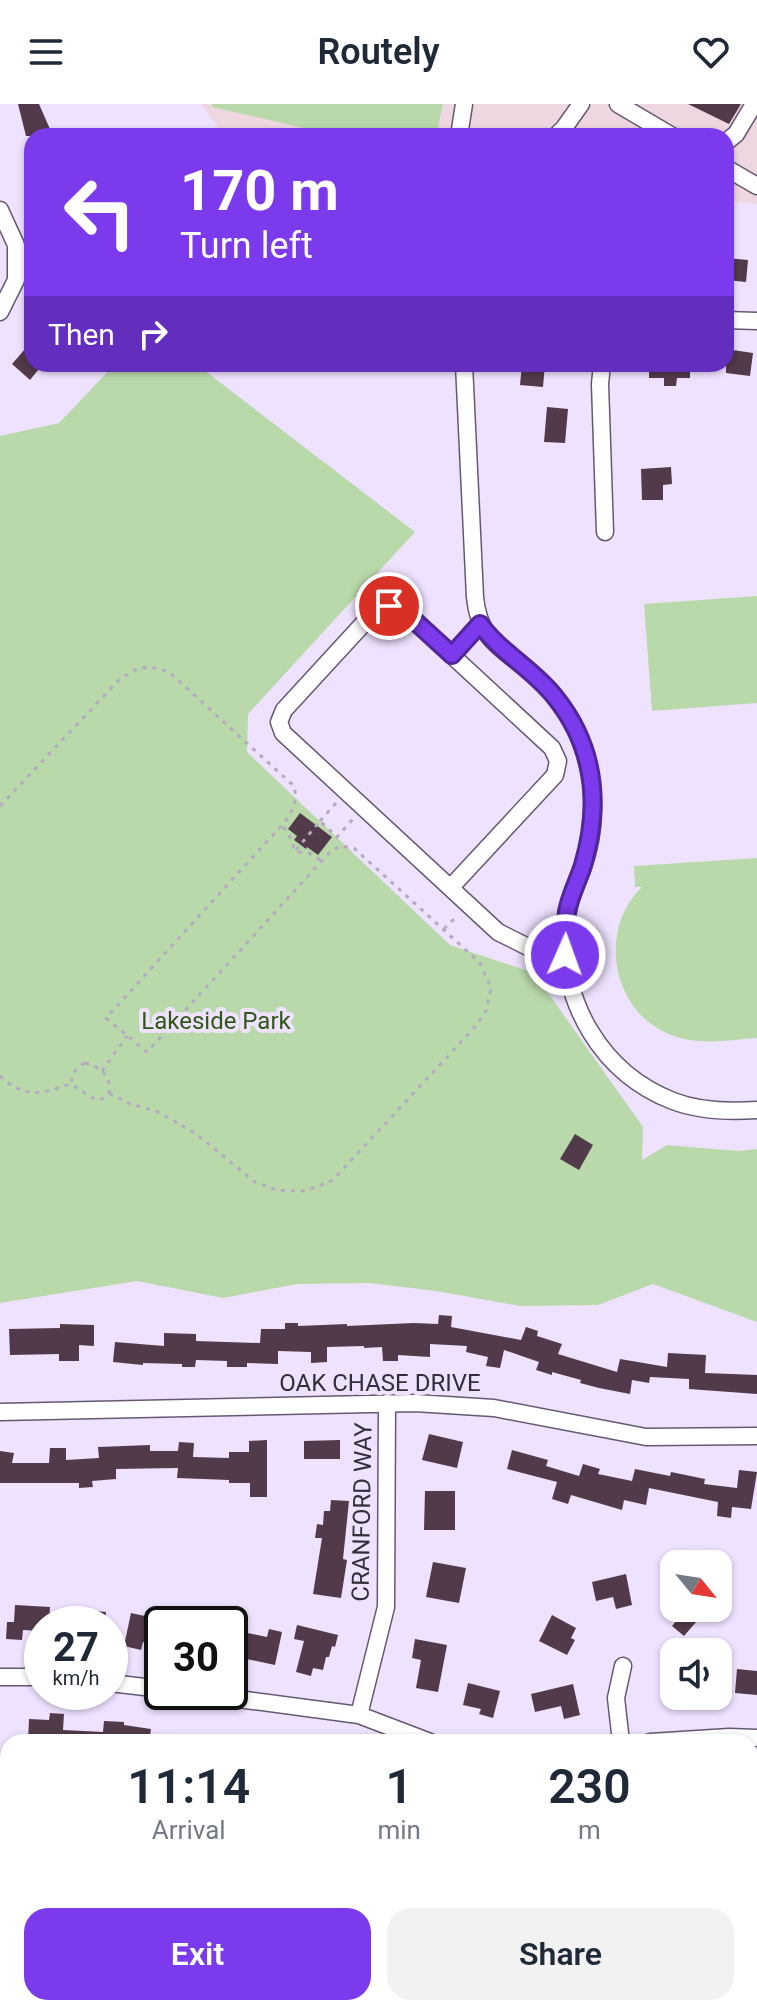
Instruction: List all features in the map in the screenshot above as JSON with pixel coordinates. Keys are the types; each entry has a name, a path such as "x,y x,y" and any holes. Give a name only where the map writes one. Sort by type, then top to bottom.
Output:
{"street":[{"path":"460,128 464,104"},
{"path":"564,128 581,104"},
{"path":"618,104 658,128"},
{"path":"734,136 754,104"},
{"path":"734,173 757,186"},
{"path":"0,210 16,245 16,280 0,312"},
{"path":"734,320 757,321"},
{"path":"464,372 475,597 480,624 500,648 553,695 578,730 593,787 594,816 582,869 567,910 567,973 580,1012 607,1055 626,1073 673,1101 717,1110 757,1110"},
{"path":"601,372 605,532"},
{"path":"451,887 555,775 558,761 552,748 452,655 405,612 389,606 375,611 284,710 279,722 283,733 498,932 538,952 565,951"},
{"path":"452,655 480,624"},
{"name":"CRANFORD WAY","path":"359,1715 386,1607 387,1403"},
{"name":"OAK CHASE DRIVE","path":"0,1412 447,1404 494,1408 646,1437 757,1436"},
{"path":"620,1734 616,1698 623,1666"},
{"path":"0,1677 24,1677"},
{"path":"248,1700 359,1715 409,1734"}],"path":[{"path":"0,806 118,681 135,669 154,667 169,672 294,786 294,807 282,825 106,1018 147,1052 332,850 341,846 354,848 480,963 491,988 486,1011 474,1028 333,1180 306,1191 276,1190 255,1182 195,1133 158,1112 128,1103 109,1093"},
{"path":"296,850 339,801"},
{"path":"320,821 337,837 356,816"},
{"path":"282,825 298,852 309,853 322,861"},
{"path":"444,929 460,912"},
{"path":"102,1071 127,1036"},
{"path":"85,1063 102,1071 109,1082 109,1093 96,1100 71,1084 73,1072 85,1063"},
{"path":"0,1076 19,1091 44,1093 71,1084"}],"shaded area":[{"path":"201,104 757,104 757,204 734,202 734,128 218,128"}],"green space":[{"path":"212,104 443,104 438,128 304,128 212,107"},
{"name":"Lakeside Park","path":"107,372 206,372 415,532 248,714 247,752 450,945 534,973 643,1127 642,1160 667,1145 738,1151 757,1149 757,1322 653,1284 598,1305 520,1306 369,1283 297,1284 223,1298 137,1281 0,1303 0,436 59,423"},
{"path":"757,596 757,703 652,711 644,604"},
{"path":"757,858 757,1038 692,1040 671,1035 651,1024 635,1008 624,990 618,969 616,947 619,925 628,905 642,887 635,887 634,866"}],"building":[{"path":"18,104 39,104 50,128 24,128"},
{"path":"688,104 741,104 729,124"},
{"path":"734,259 748,260 746,282 734,281"},
{"path":"24,350 24,372 36,372 30,380 12,364"},
{"path":"734,350 753,353 750,376 726,373 734,372"},
{"path":"521,372 544,372 543,387 520,385"},
{"path":"649,372 690,372 690,378 677,378 676,386 664,386 664,378 649,378"},
{"path":"547,407 568,409 565,443 544,442"},
{"path":"671,467 672,484 663,485 663,500 642,500 641,469"},
{"path":"300,813 332,837 318,855 294,840 297,836 288,829"},
{"path":"575,1134 593,1145 579,1170 560,1159"},
{"path":"439,1315 452,1316 451,1327 521,1340 526,1327 538,1331 537,1336 562,1344 558,1354 617,1372 620,1359 667,1367 668,1353 706,1355 705,1373 757,1375 757,1394 689,1389 689,1379 650,1377 649,1383 632,1380 630,1394 536,1370 539,1362 504,1350 500,1368 486,1366 488,1357 466,1352 467,1346 430,1344 430,1357 398,1355 398,1361 383,1361 382,1347 364,1346 327,1347 327,1362 311,1363 311,1352 278,1351 278,1364 247,1363 247,1367 227,1367 227,1361 196,1360 195,1367 113,1362 115,1342 164,1346 164,1333 196,1334 196,1341 260,1343 261,1329 285,1329 285,1323 298,1323 298,1326 438,1324"},
{"path":"60,1324 94,1325 94,1346 79,1345 79,1361 59,1361 59,1354 10,1355 9,1329 60,1328"},
{"path":"429,1434 463,1442 457,1468 422,1460"},
{"path":"267,1440 267,1497 250,1497 250,1483 177,1478 178,1468 116,1469 116,1479 92,1481 93,1487 79,1488 79,1483 0,1483 0,1451 14,1453 12,1463 49,1463 50,1448 66,1448 66,1460 99,1458 98,1447 150,1445 150,1451 178,1451 179,1442 194,1443 193,1457 229,1458 229,1452 249,1452 249,1441"},
{"path":"340,1440 340,1459 304,1459 304,1441"},
{"path":"512,1450 548,1460 546,1466 579,1476 583,1464 600,1469 598,1474 632,1481 635,1469 670,1476 671,1472 705,1479 704,1484 737,1488 739,1470 757,1472 751,1509 732,1507 731,1518 717,1516 718,1502 649,1488 646,1505 624,1500 622,1510 571,1495 568,1504 552,1499 557,1482 507,1469"},
{"path":"425,1491 455,1491 455,1530 424,1530"},
{"path":"331,1500 349,1501 343,1559 347,1560 341,1598 313,1594 322,1538 315,1538 317,1524 323,1525 324,1511 330,1511"},
{"path":"433,1562 466,1568 459,1603 426,1597"},
{"path":"626,1574 632,1605 616,1609 613,1597 596,1601 592,1582"},
{"path":"15,1605 32,1606 24,1606 22,1640 6,1639 7,1622 14,1622"},
{"path":"131,1613 144,1616 141,1650 128,1647"},
{"path":"552,1615 576,1628 571,1638 575,1640 567,1655 539,1641"},
{"path":"675,1622 696,1622 684,1636 672,1626"},
{"path":"297,1625 338,1635 323,1670 313,1668 311,1676 296,1672 304,1641 294,1639"},
{"path":"269,1629 282,1632 275,1665 248,1659 248,1633 267,1637"},
{"path":"415,1639 447,1645 438,1692 416,1688 421,1660 412,1658"},
{"path":"737,1669 757,1671 757,1695 735,1693"},
{"path":"468,1683 500,1691 493,1718 479,1714 481,1709 463,1705"},
{"path":"573,1684 580,1715 564,1719 561,1706 535,1712 531,1694"},
{"path":"50,1713 64,1714 63,1730 103,1732 104,1721 151,1729 150,1734 28,1734 29,1719 49,1720"}],"route":[{"path":"389,606 405,612 452,655 480,624 500,648 553,695 578,730 593,787 594,816 582,869 567,910 565,955"}]}
